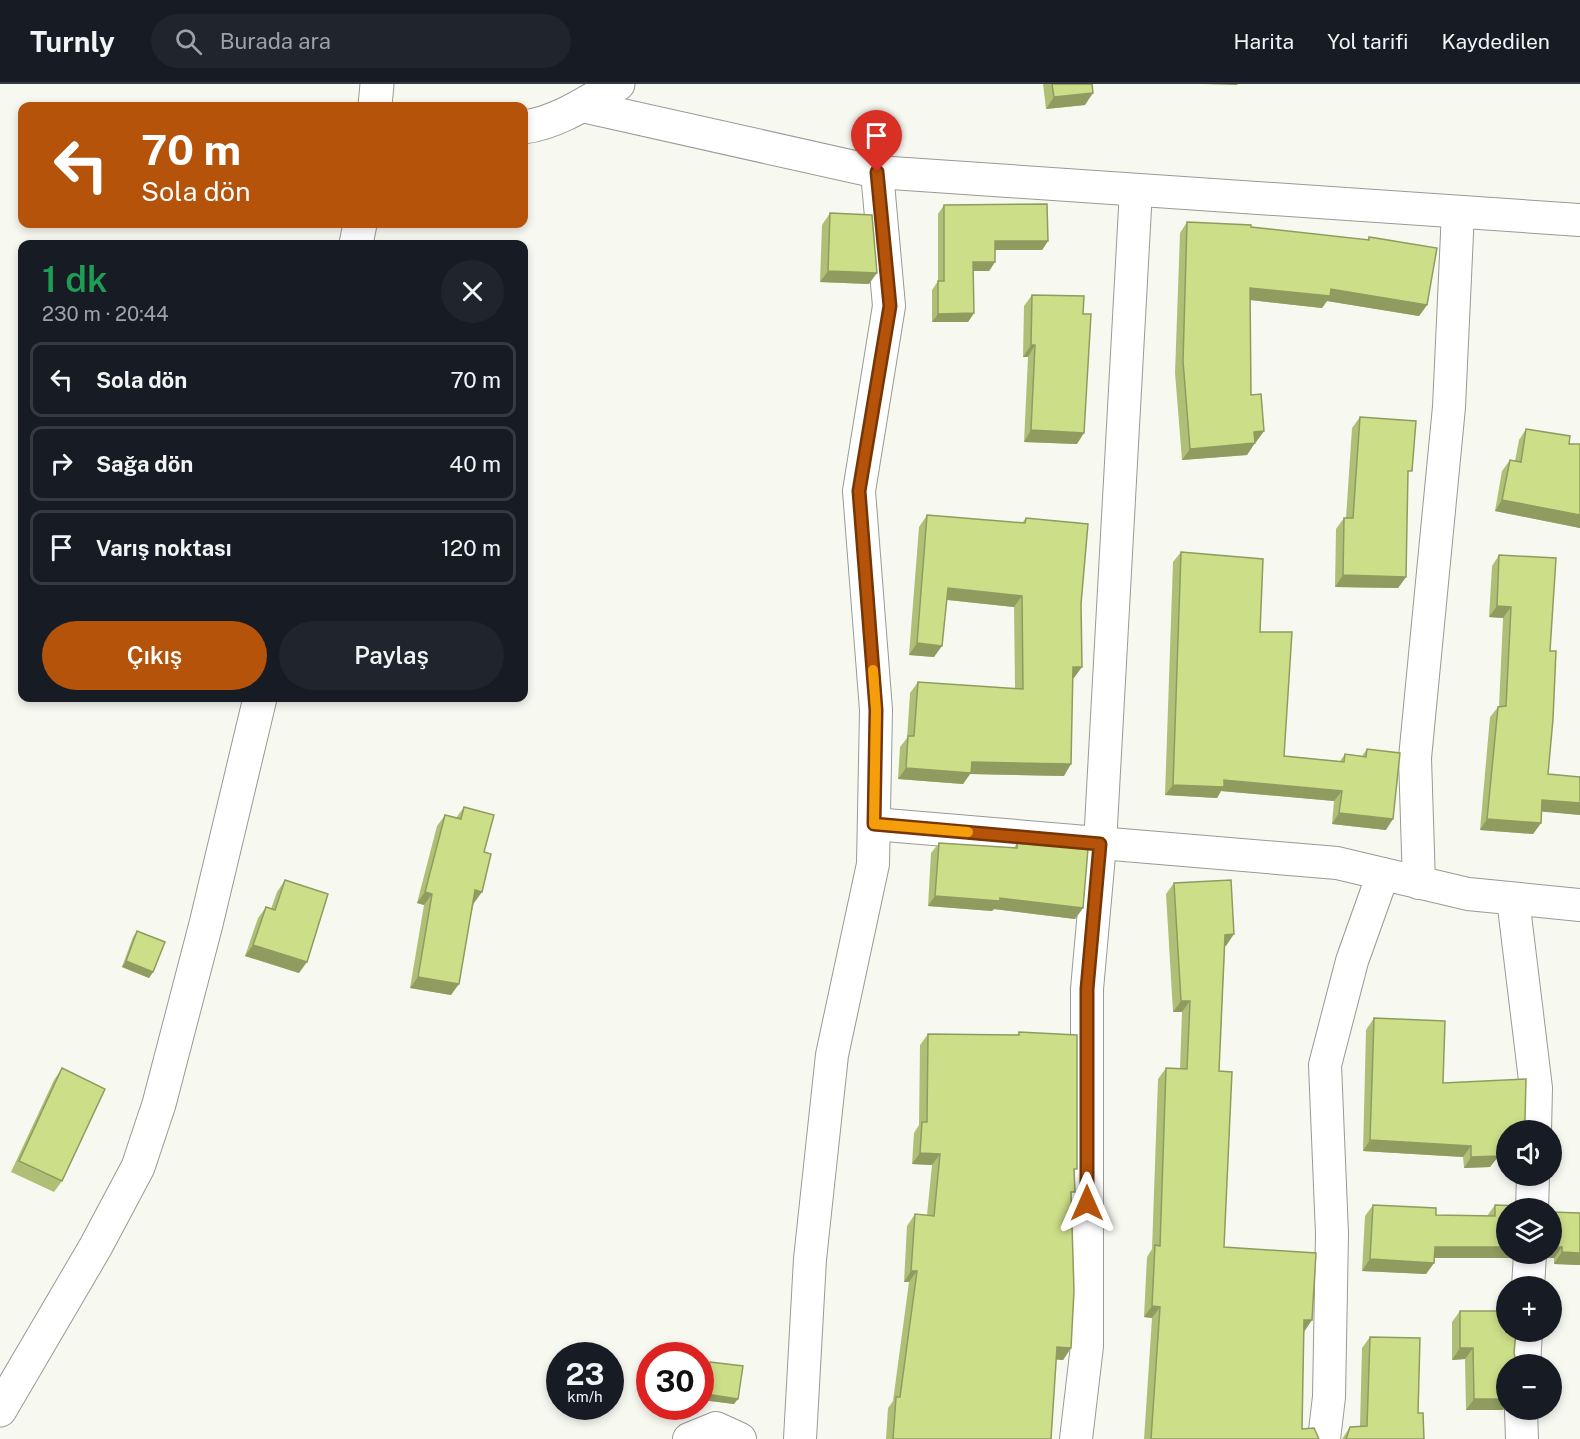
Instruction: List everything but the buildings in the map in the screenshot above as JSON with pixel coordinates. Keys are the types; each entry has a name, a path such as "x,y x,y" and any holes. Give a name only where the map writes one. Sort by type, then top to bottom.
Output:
{"main road":[{"path":"375,102 377,84"},
{"path":"528,126 537,125 582,106 618,84"},
{"path":"4,1403 96,1246 138,1167 159,1104 203,935 259,702"}],"street":[{"path":"582,106 877,172 1580,220"},
{"path":"800,1439 810,1259 832,1055 873,864 876,710 859,491 890,306 877,172"},
{"path":"1076,1439 1088,1346 1087,989 1100,844 1136,190"},
{"path":"1419,883 1415,758 1449,407 1458,212"},
{"path":"874,824 1337,863 1468,894 1580,905"},
{"path":"1324,1439 1329,1397 1332,1234 1325,1065 1352,961 1383,874"},
{"path":"1513,899 1536,1089 1535,1120"},
{"path":"0,1428 4,1403"},
{"path":"1521,1420 1522,1439"},
{"path":"689,1439 716,1428 740,1439"}],"slow traffic":[{"path":"873,670 876,710 874,824 968,832"}],"route":[{"path":"877,172 890,306 859,491 876,710 874,824 1100,844 1087,989 1087,1203"}]}
